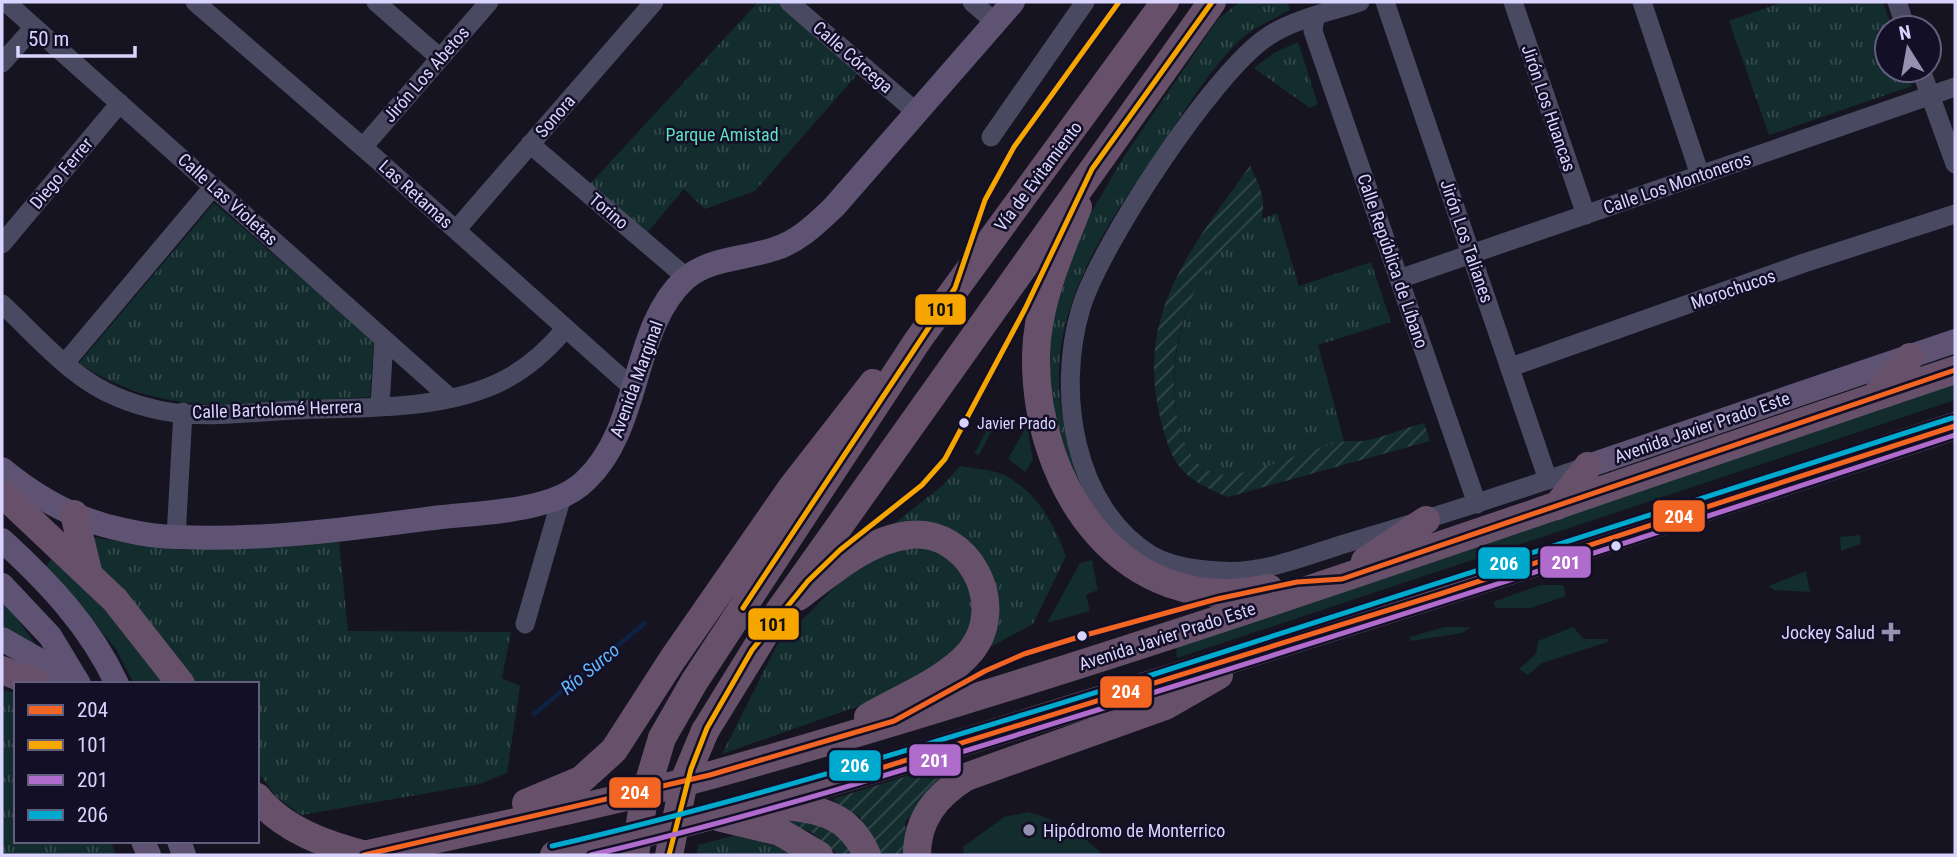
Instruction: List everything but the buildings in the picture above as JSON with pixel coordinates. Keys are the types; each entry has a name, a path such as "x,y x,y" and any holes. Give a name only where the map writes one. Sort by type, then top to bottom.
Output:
{"highway":[{"name":"Vía de Evitamiento","path":"635,855 644,798 662,738 694,681 918,340 1166,2"},
{"path":"668,855 684,781 705,731 779,611 1205,11 1222,2"},
{"path":"1092,169 1048,291 1036,352 1038,385 1047,434 1062,476 1083,515 1105,544 1135,568 1191,590 1237,595 1297,582 1342,579 1426,520"},
{"path":"457,834 569,787 592,772 614,751 671,660 830,435 873,383 918,340"},
{"path":"1876,396 1910,357"},
{"name":"Avenida Javier Prado Este","path":"365,855 710,775 1028,681 1342,579 1553,493 1955,370"},
{"path":"564,854 762,803 1253,653 1955,426"},
{"path":"1553,493 1588,466"},
{"path":"2,493 88,571 134,622 179,682"},
{"path":"74,514 88,571"},
{"path":"779,611 874,546 913,534 933,537 954,546 970,561 981,582 985,602 983,627 965,657 943,674 829,741"},
{"path":"918,855 920,830 929,809 965,777 1165,706 1253,653"},
{"path":"2,670 32,682"},
{"path":"259,799 278,817 305,834 365,855"},
{"path":"762,803 826,813 842,820 859,839 867,855"},
{"path":"711,817 780,832 819,855"}],"main road":[{"name":"Avenida Marginal","path":"2,469 33,493 74,514 115,528 176,537 361,528 527,506 562,496 584,483 601,464 635,390 656,321 669,296 687,278 705,267 774,250 792,242 834,207 1013,2"},
{"name":"Avenida Javier Prado Este","path":"1588,466 1955,341"},
{"path":"2,540 38,573 68,606 97,647 116,682"},
{"path":"2,584 50,636 78,682"},
{"path":"2,639 51,667 67,682"}],"street":[{"name":"Calle Las Violetas","path":"6,2 449,397"},
{"name":"Las Retamas","path":"195,2 363,147 635,390"},
{"path":"376,2 440,58"},
{"name":"Jirón Los Abetos","path":"363,147 489,2"},
{"name":"Sonora","path":"456,230 653,2"},
{"name":"Calle Córcega","path":"789,2 916,112"},
{"path":"972,2 996,23"},
{"path":"991,137 1085,2"},
{"name":"Avenida Javier Prado Este","path":"1360,2 1268,36 1241,58 1196,114 1102,256 1089,284 1074,341 1073,412 1077,440 1099,500 1122,533 1154,557 1191,568 1222,572 1253,569 1477,503 1553,493"},
{"name":"Jirón Los Talianes","path":"1385,2 1553,493"},
{"name":"Jirón Los Huancas","path":"1513,2 1586,215"},
{"path":"1642,2 1700,175"},
{"name":"Calle República de Líbano","path":"1315,17 1313,32 1477,503"},
{"path":"2,63 34,27"},
{"path":"1926,84 1955,164"},
{"name":"Calle Los Montoneros","path":"1399,279 1955,87"},
{"name":"Diego Ferrer","path":"2,244 120,103"},
{"name":"Torino","path":"530,144 687,278"},
{"path":"65,363 213,187"},
{"name":"Morochucos","path":"1511,367 1804,263 1955,214"},
{"name":"Calle Bartolomé Herrera","path":"2,304 65,363 89,382 117,397 163,411 214,414 380,406 449,397 494,385 530,366 566,328"},
{"path":"380,406 384,339"},
{"path":"176,537 183,412"},
{"path":"525,624 562,496"}],"green space":[{"name":"Parque Amistad","path":"758,2 780,2 861,70 755,191 705,209 684,189 646,234 589,185"},
{"path":"1240,2 1287,2 1290,10 1246,35 1210,74 1113,218 1082,276 1071,307 1063,338 1059,389 1068,444 1089,515 1047,413 1051,305 1084,225 1123,158 1218,19"},
{"path":"1783,2 1883,2 1887,14 1873,14 1873,84 1912,86 1769,135 1729,21"},
{"path":"1298,42 1318,104 1310,108 1254,68 1274,53"},
{"path":"1250,166 1263,198 1261,220 1236,236 1215,258 1198,285 1185,314 1177,346 1174,378 1176,409 1188,450 1205,469 1218,474 1230,474 1261,468 1328,445 1344,441 1371,440 1424,423 1430,441 1228,497 1189,477 1169,448 1160,417 1154,379 1156,345 1162,313 1174,282 1208,224"},
{"path":"214,203 374,341 370,397 257,405 184,402 148,395 113,382 79,363"},
{"path":"1277,213 1299,286 1371,262 1391,322 1318,345 1344,441 1249,471 1215,474 1204,469 1192,456 1178,422 1175,367 1179,339 1197,285 1211,262 1238,232"},
{"path":"1955,379 1955,400 1177,658 1176,648"},
{"path":"992,420 996,423 979,455 974,454"},
{"path":"1027,425 1033,460 1025,472 1008,459"},
{"path":"960,466 999,473 1026,490 1049,520 1066,556 1033,624 981,652 988,574 899,527 896,522 943,485"},
{"path":"62,533 183,550 339,540 348,631 511,632 502,678 520,686 507,773 480,784 301,815 276,797 259,773 259,682 195,682 132,604"},
{"path":"1860,535 1861,544 1841,551 1840,537"},
{"path":"930,545 968,568 974,634 907,689 722,754 777,645 841,581 880,553"},
{"path":"54,556 78,577 166,682 133,682 116,649 46,566"},
{"path":"1092,560 1098,590 1086,595 1090,611 1047,623 1080,563"},
{"path":"1806,571 1810,592 1774,590 1769,586"},
{"path":"1540,585 1563,585 1566,596 1531,608 1496,608 1493,602"},
{"path":"2,600 4,601 37,646 2,631"},
{"path":"1445,627 1471,627 1462,633 1411,641 1409,637"},
{"path":"1573,627 1584,639 1607,639 1608,642 1542,663 1528,675 1519,669 1536,654 1538,641"},
{"path":"2,690 14,693 14,843 112,843 116,855 2,855"},
{"path":"948,763 949,770 905,822 908,855 876,855 860,817 844,809 833,799"},
{"name":"Hipódromo de Monterrico","path":"1028,812 1069,828 1103,855 964,855 963,847 1004,817"},
{"path":"768,819 821,819 859,855 839,855 811,832"},
{"path":"736,835 777,846 792,855 697,855 698,845"}],"waterway":[{"name":"Río Surco","path":"534,714 645,623"}],"transit line":[{"name":"101","path":"743,608 955,288 985,200 1014,147 1119,2"},
{"name":"101","path":"669,855 691,769 707,728 752,650 808,581 840,550 922,485 945,459 1025,309 1092,169 1212,2"},
{"name":"204","path":"364,855 710,775 894,721 985,671 1024,654 1217,599 1297,582 1342,579 1955,370"},
{"name":"206","path":"552,846 774,789 993,724 1445,582 1952,418"},
{"name":"204","path":"849,778 1440,594 1955,426"},
{"name":"201","path":"591,855 797,801 1000,740 1444,601 1955,435"}],"place":[{"name":"Javier Prado","path":"964,423"},
{"name":"Jockey Salud","path":"1891,632"},
{"name":"Hipódromo de Monterrico","path":"1029,830"}]}
